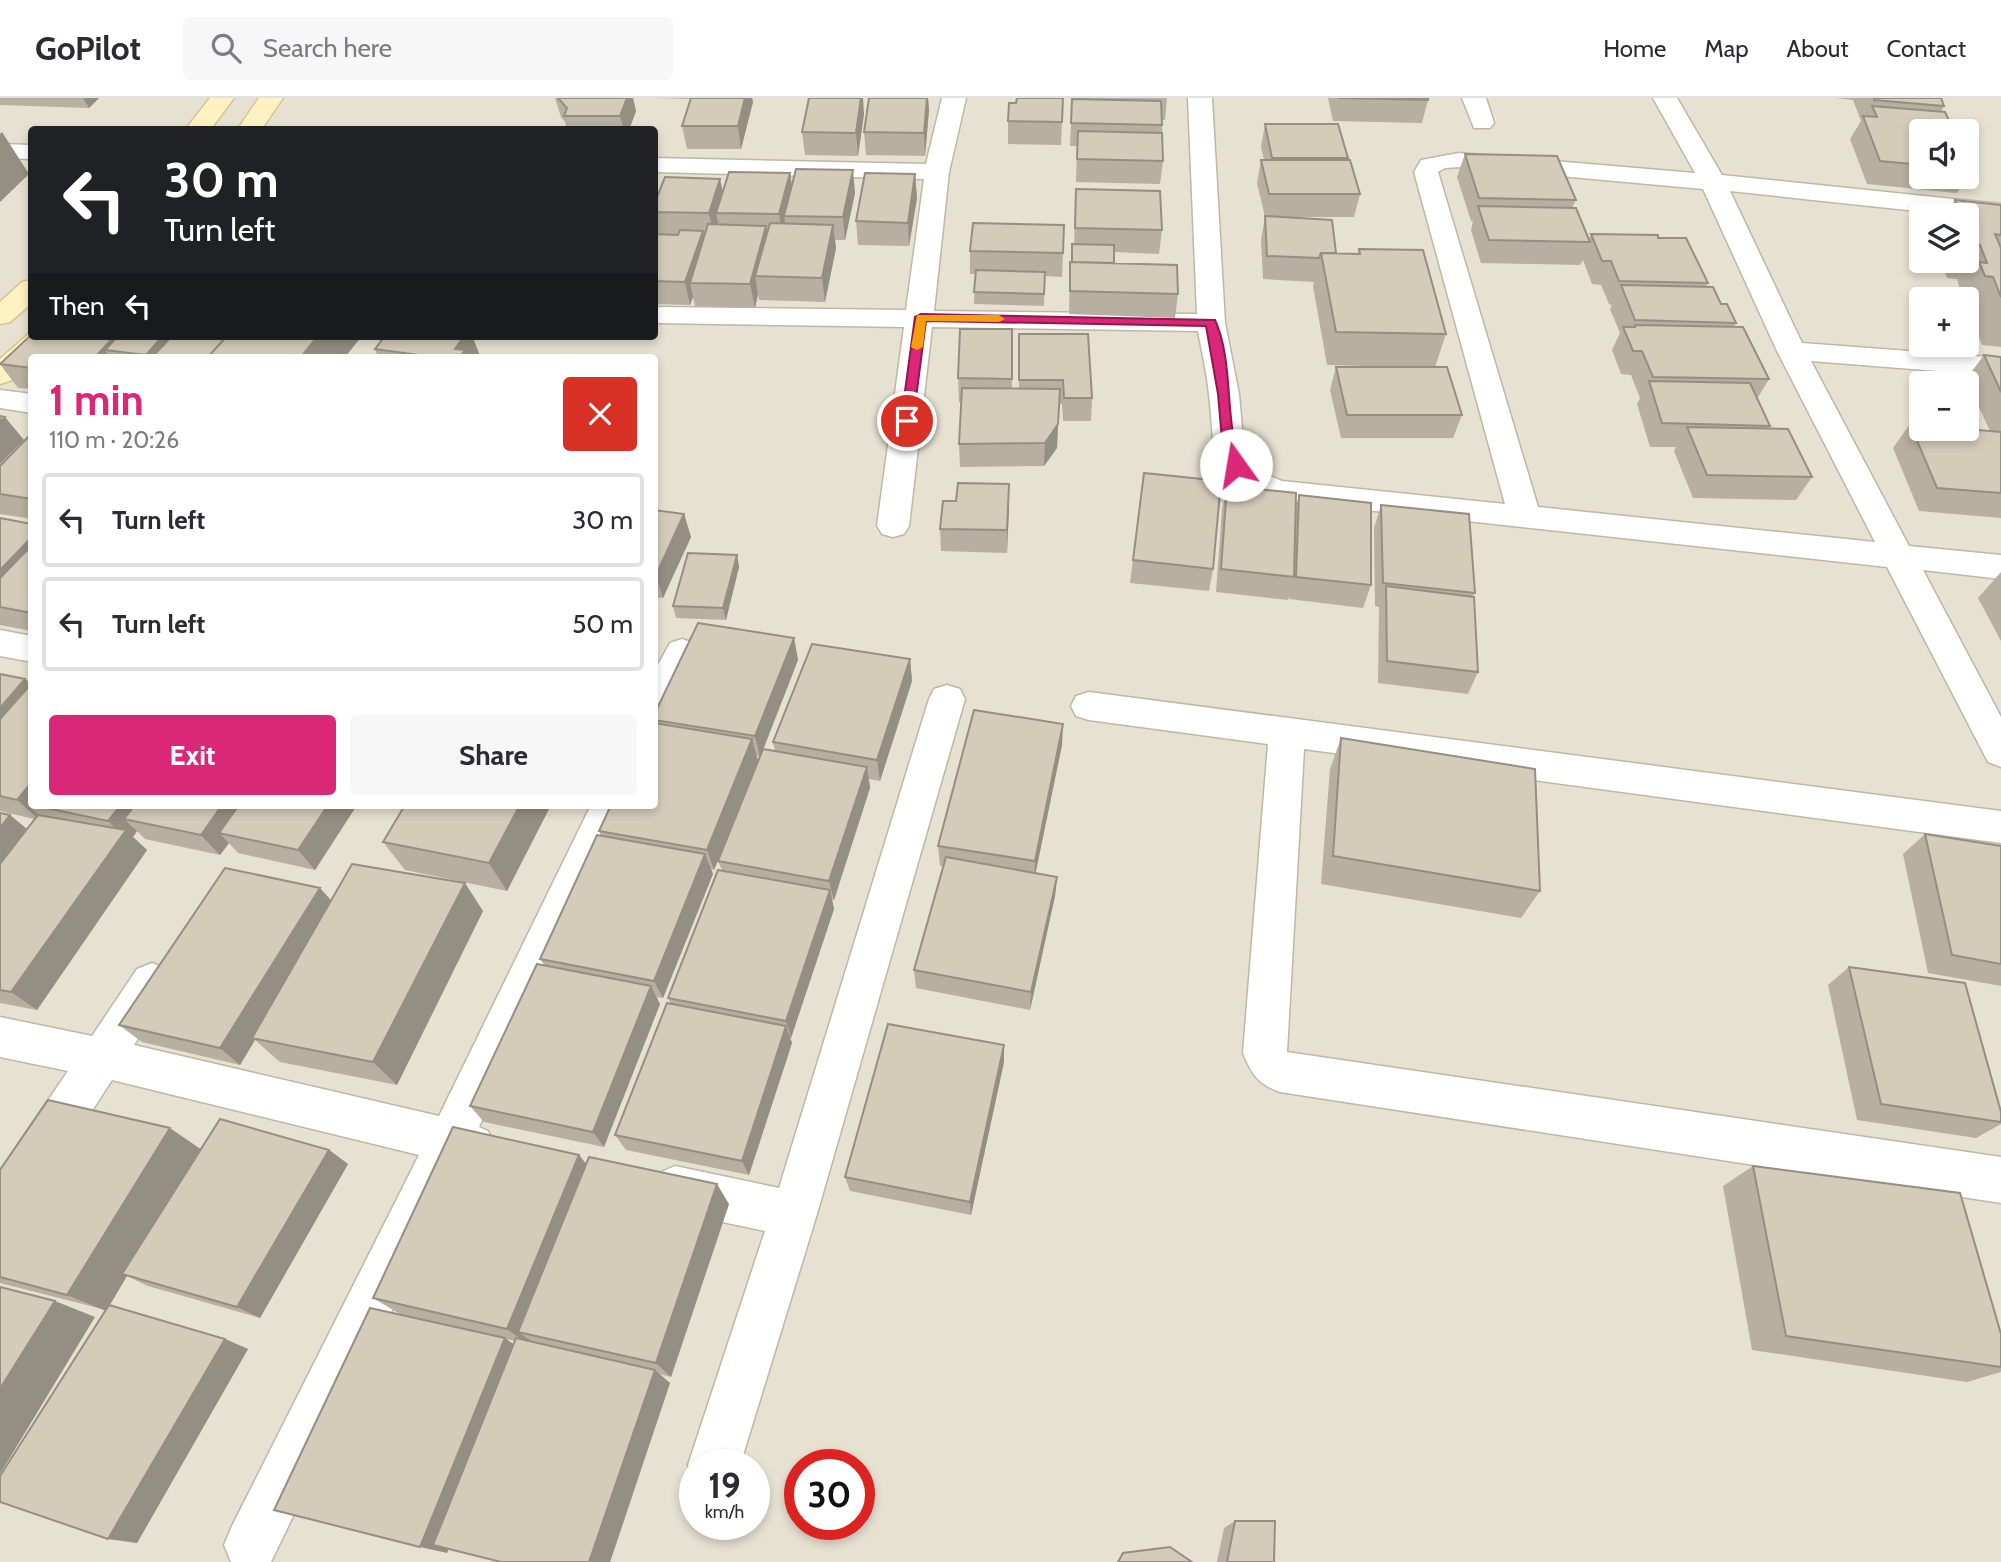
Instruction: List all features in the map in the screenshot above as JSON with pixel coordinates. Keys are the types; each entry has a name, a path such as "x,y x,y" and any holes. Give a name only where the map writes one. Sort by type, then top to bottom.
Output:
{"main road":[{"path":"200,126 222,98"},
{"path":"252,126 271,98"},
{"path":"0,316 28,292"},
{"path":"0,375 39,340"}],"street":[{"path":"893,526 937,172 954,98"},
{"path":"1199,98 1211,323 1224,394 1229,451 1236,465 1249,479 1277,491 2001,568"},
{"path":"1474,98 1482,123"},
{"path":"1665,98 1713,182 1791,351 2001,752"},
{"path":"0,151 28,152"},
{"path":"1525,517 1426,172 1430,165 1459,160 1713,182 2001,212"},
{"path":"658,165 937,172"},
{"path":"658,315 1211,323"},
{"path":"1791,351 2001,367"},
{"path":"0,399 28,403"},
{"path":"0,643 28,648"},
{"path":"658,702 682,652"},
{"path":"719,1449 794,1214 947,699"},
{"path":"1088,706 2001,827"},
{"path":"1287,732 1265,1053 1270,1065 1280,1072 2001,1180"},
{"path":"251,1545 450,1141 608,809"},
{"path":"0,1212 175,947"},
{"path":"0,1037 103,1058 516,1155"},
{"path":"635,1180 794,1214"}],"shaded area":[{"path":"0,98 2001,98 2001,1562 0,1562"}],"building":[{"path":"558,98 627,98 620,116 564,116 567,108"},
{"path":"691,98 745,98 738,126 682,126"},
{"path":"809,98 861,98 856,133 802,132"},
{"path":"869,98 927,98 924,133 864,132"},
{"path":"1017,98 1063,98 1062,122 1008,121 1009,103 1016,103"},
{"path":"1338,98 1428,98 1428,100"},
{"path":"1941,98 1944,106 1874,100"},
{"path":"1072,99 1161,101 1162,125 1071,123"},
{"path":"1872,106 1945,112 1948,119 1909,119 1909,164 1880,161 1863,116 1877,117"},
{"path":"1265,124 1338,124 1348,158 1272,158"},
{"path":"1078,131 1162,133 1163,161 1077,159"},
{"path":"1465,154 1557,156 1576,200 1479,198"},
{"path":"1261,160 1350,160 1360,194 1269,194"},
{"path":"796,169 853,170 843,217 784,216"},
{"path":"729,172 790,173 779,214 716,213"},
{"path":"865,173 915,174 908,223 856,221"},
{"path":"665,177 720,179 709,213 658,212 658,195"},
{"path":"1076,189 1160,191 1162,230 1075,228"},
{"path":"1955,200 2001,205 2001,235 1995,234 2001,248 2001,297 1993,277 1985,276 1979,262 1987,263 1979,245 1979,203 1956,203"},
{"path":"1478,206 1576,208 1590,242 1489,240"},
{"path":"1265,216 1332,220 1336,253 1321,253 1319,258 1267,256"},
{"path":"770,223 833,225 822,278 755,276"},
{"path":"973,223 1064,225 1063,253 970,251"},
{"path":"708,224 766,226 750,284 690,283"},
{"path":"680,230 703,231 685,282 658,281 658,234 678,235"},
{"path":"1591,234 1686,238 1708,283 1619,281 1611,261 1602,261"},
{"path":"1072,244 1114,245 1114,263 1072,262"},
{"path":"1359,249 1423,250 1446,334 1336,332 1321,253 1360,254"},
{"path":"1070,262 1177,265 1178,294 1070,291"},
{"path":"976,270 1045,272 1044,294 974,292"},
{"path":"1621,285 1713,287 1721,304 1727,304 1736,323 1635,320"},
{"path":"1623,327 1743,327 1769,379 1653,377 1642,351 1633,351"},
{"path":"960,329 1012,329 1012,379 958,378"},
{"path":"1019,334 1088,334 1092,398 1064,398 1063,380 1019,380"},
{"path":"28,338 28,340 111,340 98,354 28,354 28,368 0,364"},
{"path":"114,340 159,340 147,354 105,350"},
{"path":"168,340 223,340 211,354 155,354"},
{"path":"223,340 315,340 303,354 211,354"},
{"path":"382,340 461,340 455,349 465,350 462,354 411,354 375,349"},
{"path":"1984,355 2001,357 2001,392"},
{"path":"1336,367 1447,367 1462,415 1347,415"},
{"path":"1649,381 1750,383 1770,426 1662,423"},
{"path":"962,388 1060,389 1058,424 1045,443 959,444"},
{"path":"1687,427 1788,429 1812,477 1707,475"},
{"path":"1979,430 2001,432 2001,493 1937,488 1917,441 1979,441"},
{"path":"28,437 28,498 0,494 0,466"},
{"path":"1144,473 1221,481 1213,569 1133,560"},
{"path":"958,483 1009,484 1007,530 940,529 943,501 956,501"},
{"path":"1227,486 1296,493 1294,577 1221,569"},
{"path":"1299,495 1371,503 1371,585 1296,577"},
{"path":"1381,505 1469,514 1475,593 1383,583"},
{"path":"658,511 684,514 658,571"},
{"path":"0,518 28,523 28,541 0,570"},
{"path":"28,549 28,612 0,607 0,578"},
{"path":"688,553 737,555 723,608 673,606"},
{"path":"1386,586 1474,597 1478,672 1387,661"},
{"path":"698,623 794,638 755,736 658,721 658,707"},
{"path":"812,644 910,659 877,760 773,742"},
{"path":"0,674 25,679 0,708"},
{"path":"28,688 28,787 17,800 0,796 0,719"},
{"path":"974,710 1063,724 1035,861 938,846"},
{"path":"658,724 752,739 707,850 599,831 609,809 658,809"},
{"path":"1341,738 1535,769 1540,891 1333,856"},
{"path":"763,749 867,767 829,881 718,861"},
{"path":"51,809 118,809 108,821"},
{"path":"132,809 219,809 201,835 124,819"},
{"path":"236,809 325,809 298,850 219,833"},
{"path":"403,809 518,809 489,863 383,842"},
{"path":"0,813 10,815 0,828"},
{"path":"38,815 126,830 11,992 0,990 0,864"},
{"path":"1925,834 2001,846 2001,964 1952,955"},
{"path":"597,835 705,854 654,981 540,959"},
{"path":"946,857 1057,877 1031,992 914,970"},
{"path":"352,864 465,883 373,1062 252,1038"},
{"path":"225,868 320,888 220,1048 119,1025"},
{"path":"718,870 830,890 786,1021 668,998"},
{"path":"537,964 651,986 593,1132 470,1106"},
{"path":"1849,967 1965,983 2001,1112 2001,1122 1881,1104"},
{"path":"667,1003 786,1026 742,1161 615,1135"},
{"path":"888,1024 1004,1045 970,1202 845,1177"},
{"path":"48,1100 170,1128 67,1295 0,1277 0,1170"},
{"path":"220,1119 329,1150 237,1307 122,1274"},
{"path":"453,1127 579,1155 507,1329 373,1298"},
{"path":"589,1157 717,1184 656,1363 518,1332"},
{"path":"1753,1166 1960,1193 2001,1334 2001,1367 1786,1336"},
{"path":"0,1287 55,1301 0,1389"},
{"path":"109,1305 225,1339 108,1539 0,1502 0,1476"},
{"path":"370,1308 505,1338 420,1547 274,1510"},
{"path":"516,1338 655,1370 589,1562 501,1562 433,1545"},
{"path":"1235,1521 1275,1521 1274,1562 1227,1562"},
{"path":"1170,1547 1192,1562 1118,1562 1123,1553"}],"slow traffic":[{"path":"917,347 921,317 999,319"}],"route":[{"path":"907,421 921,317 1211,323 1224,394 1229,451 1236,465"}]}
